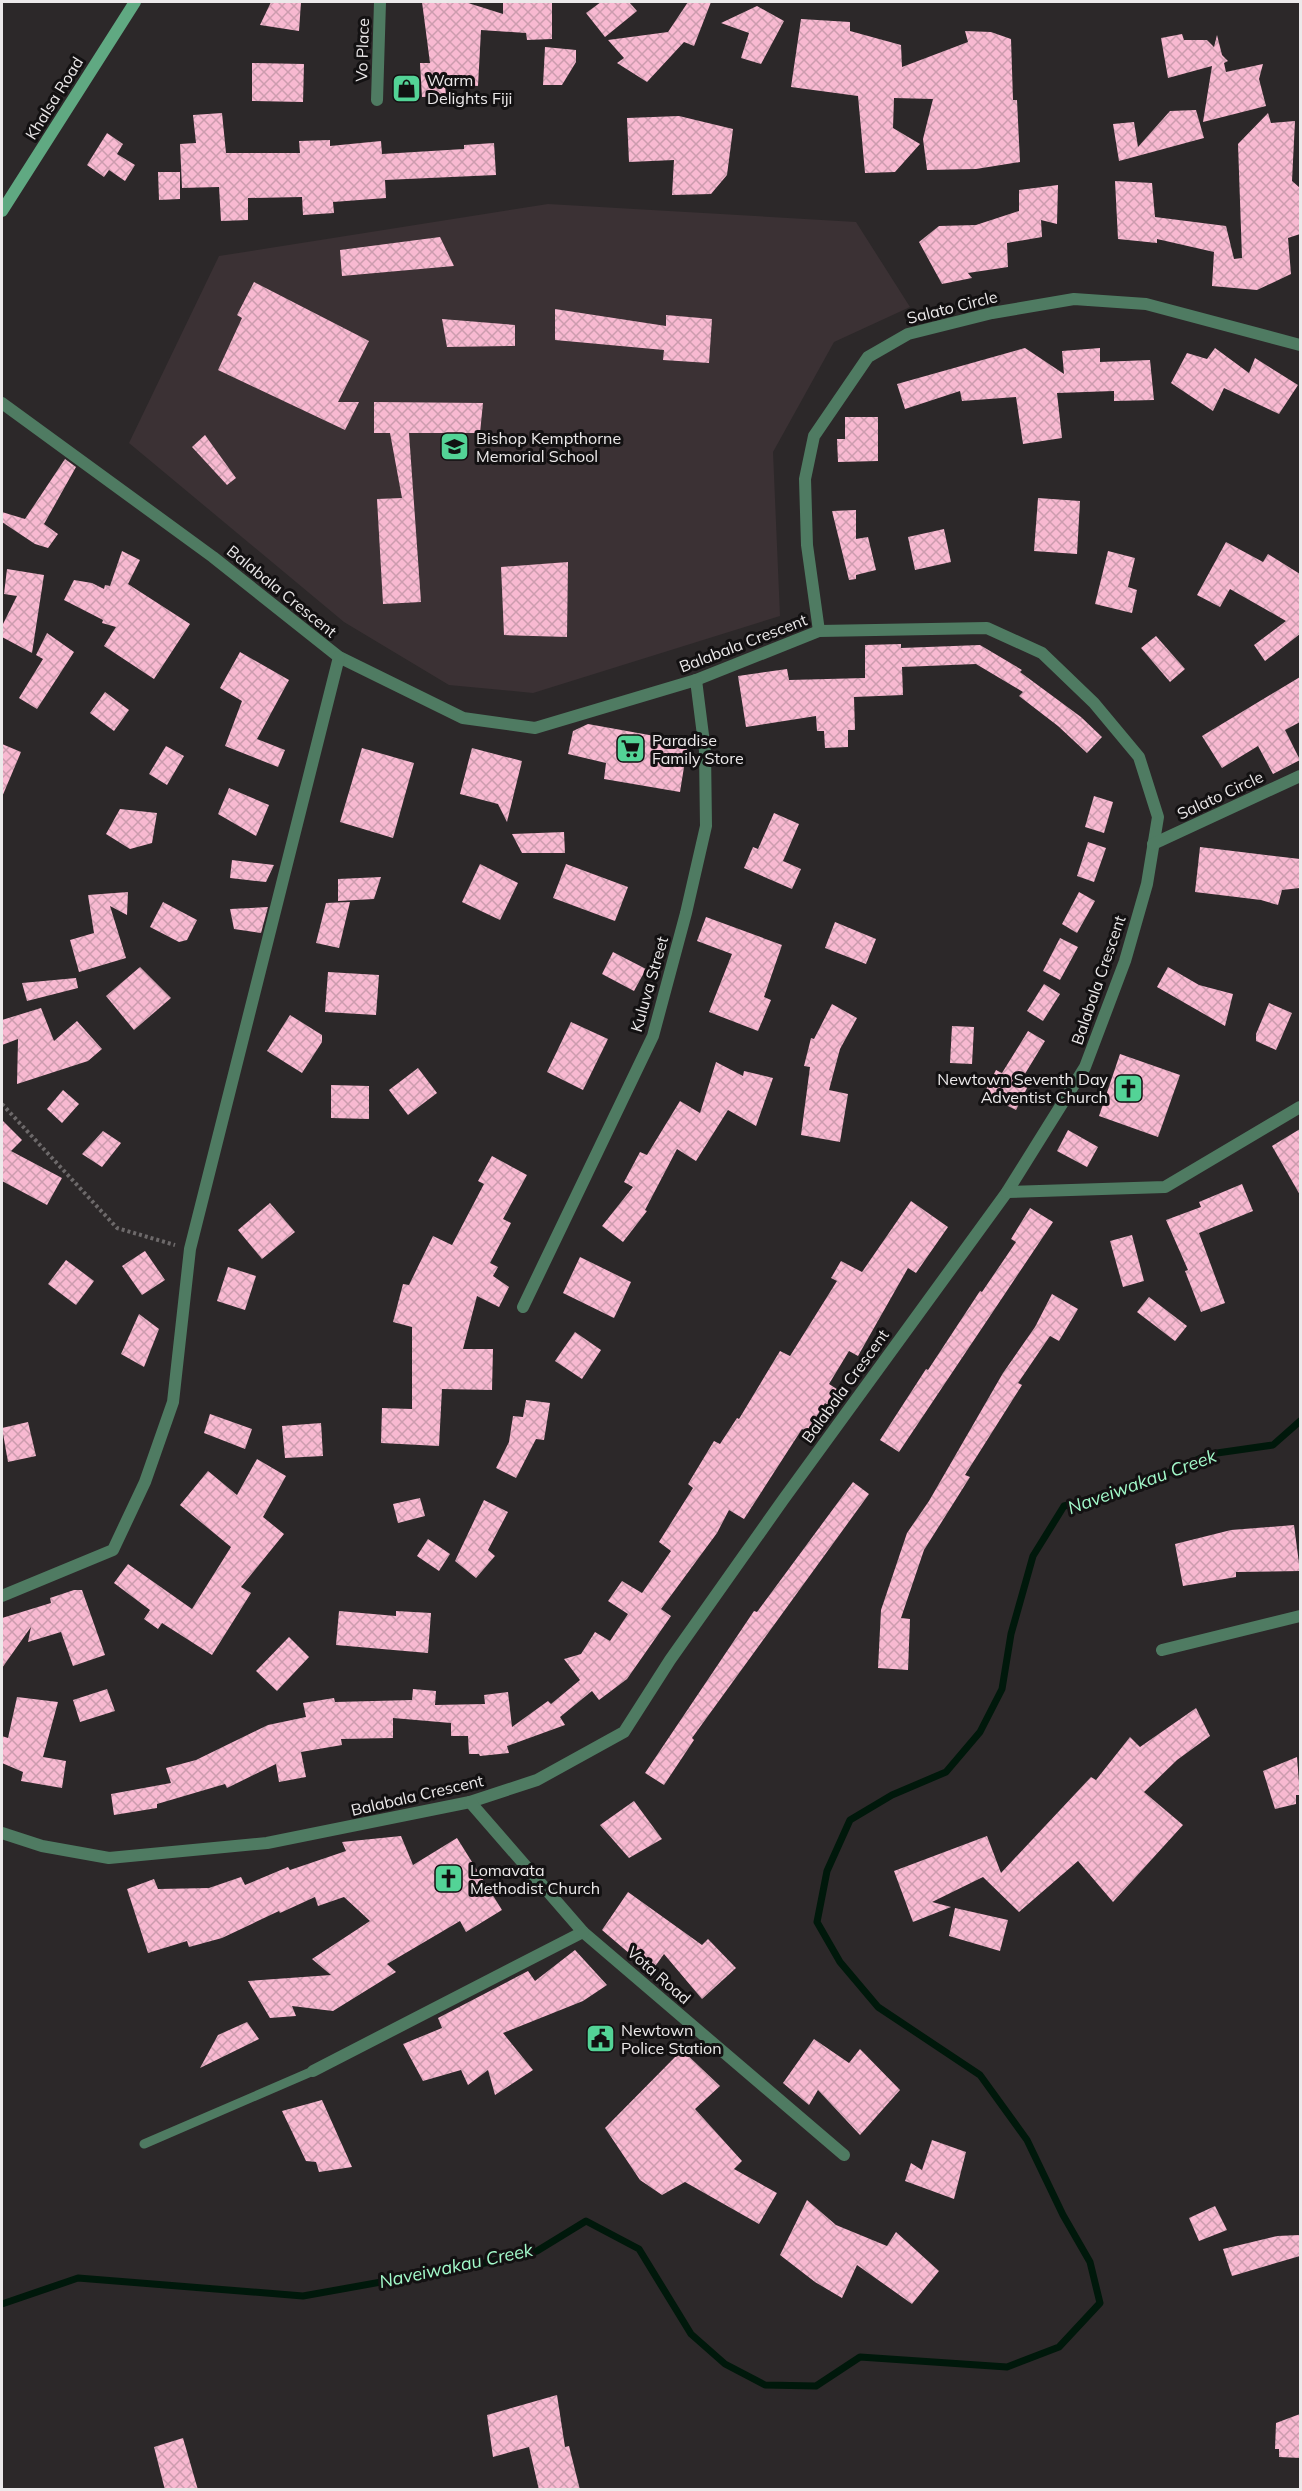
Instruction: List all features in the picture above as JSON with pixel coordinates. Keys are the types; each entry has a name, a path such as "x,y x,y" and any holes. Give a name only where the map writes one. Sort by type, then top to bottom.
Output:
{"main road":[{"name":"Khalsa Road","path":"2,211 135,2"}],"street":[{"name":"Vo Place","path":"377,100 380,2"},
{"name":"Salato Circle","path":"819,631 807,545 805,479 814,436 868,357 908,334 992,313 1074,299 1146,304 1300,345"},
{"name":"Balabala Crescent","path":"2,403 213,557 339,657 463,717 535,728 696,680 819,631 987,628 1042,653 1094,703 1139,757 1158,817 1147,884 1125,961 1085,1067 1006,1192 783,1500 670,1660 624,1732 537,1780 470,1802 267,1843 109,1858 42,1846 2,1833"},
{"path":"2,1596 112,1550 145,1482 174,1402 190,1249 339,657"},
{"name":"Kuluva Street","path":"523,1308 653,1036 686,913 706,826 705,751 696,680"},
{"name":"Salato Circle","path":"1153,844 1300,776"},
{"path":"1006,1192 1165,1187 1300,1107"},
{"path":"1162,1650 1300,1616"},
{"name":"Vota Road","path":"470,1802 583,1932 844,2155"},
{"path":"313,2072 583,1932"}],"lane":[{"path":"144,2144 313,2072"}],"path":[{"path":"2,1104 117,1228 190,1249"}],"shaded area":[{"name":"Bishop Kempthorne Memorial School","path":"548,204 856,222 910,307 834,342 773,452 780,616 533,693 449,685 344,622 129,443 219,256"}],"building":[{"path":"271,2 301,2 299,31 260,25"},
{"path":"422,2 465,2 503,14 503,2 552,2 552,39 527,40 526,33 481,30 478,86 445,84 446,96 422,97 420,63 430,63"},
{"path":"601,2 629,2 637,11 605,37 586,13"},
{"path":"688,2 711,2 694,46 684,42 647,82 617,63 624,58 608,40 668,32"},
{"path":"757,6 784,21 761,64 741,58 749,33 721,23"},
{"path":"801,19 850,22 850,31 901,45 902,67 968,42 965,31 991,32 1011,39 1013,100 1017,100 1020,162 976,169 927,170 923,139 933,99 894,98 893,128 920,144 895,172 865,173 858,96 791,87"},
{"path":"1182,34 1184,40 1207,40 1214,47 1217,35 1222,55 1228,61 1224,63 1226,72 1263,64 1259,79 1266,106 1203,122 1212,66 1168,78 1161,38"},
{"path":"545,47 576,50 576,62 562,85 543,85"},
{"path":"252,63 304,64 303,102 252,101"},
{"path":"1196,110 1204,138 1119,161 1113,124 1134,122 1138,147 1170,111"},
{"path":"222,113 226,153 300,153 299,141 330,140 330,146 381,141 382,154 464,149 464,145 494,143 496,175 385,180 386,198 333,202 334,213 303,215 302,197 248,198 248,220 221,221 219,187 182,188 180,144 196,143 193,115"},
{"path":"1268,113 1271,123 1295,121 1292,181 1300,188 1300,234 1288,238 1291,274 1257,290 1212,286 1214,252 1157,239 1157,243 1118,239 1115,181 1152,183 1155,217 1226,226 1234,259 1242,258 1238,144"},
{"path":"679,116 733,129 727,175 711,194 672,195 674,160 629,162 627,118"},
{"path":"107,133 123,144 117,154 135,165 125,181 109,170 104,177 87,165"},
{"path":"158,172 180,172 180,199 159,200"},
{"path":"1058,185 1057,224 1041,220 1042,237 1007,243 1008,267 968,273 972,278 942,284 919,242 939,226 976,225 1019,211 1019,190"},
{"path":"440,237 454,266 342,276 340,250"},
{"path":"254,282 369,341 338,402 359,402 345,430 218,370 242,318 237,315"},
{"path":"555,309 666,326 666,315 712,319 709,363 663,360 664,350 555,340"},
{"path":"442,319 515,325 515,346 447,347"},
{"path":"1025,348 1064,374 1062,351 1100,348 1100,362 1150,360 1154,400 1114,401 1114,391 1057,393 1062,438 1023,444 1016,397 962,401 960,391 905,409 897,384"},
{"path":"1215,348 1249,373 1255,358 1298,385 1279,414 1224,388 1213,411 1171,383 1187,353 1207,359"},
{"path":"374,402 483,403 480,433 409,433 421,602 383,604 377,499 402,498 390,433 374,433"},
{"path":"845,417 878,417 878,461 838,462 837,439 845,439"},
{"path":"205,435 236,478 227,485 192,447"},
{"path":"65,459 76,467 44,524 58,534 48,548 35,544 2,522 2,512 25,519"},
{"path":"1038,498 1080,501 1077,554 1034,551"},
{"path":"856,510 856,539 868,537 876,570 856,575 856,579 849,580 832,511"},
{"path":"944,529 951,562 915,570 908,537"},
{"path":"1226,542 1263,562 1268,554 1300,574 1300,634 1265,661 1254,645 1286,621 1230,589 1220,607 1197,595"},
{"path":"122,551 140,560 128,584 190,624 154,679 104,646 116,627 102,623 103,620 64,600 74,580 92,583 104,589 105,585 110,586"},
{"path":"1108,551 1135,558 1128,587 1137,590 1132,613 1095,604"},
{"path":"568,562 567,637 504,635 501,567"},
{"path":"7,569 44,575 32,653 2,637 2,626 17,596 4,594"},
{"path":"47,633 74,652 37,709 19,698 43,659 36,655"},
{"path":"1156,636 1185,669 1170,682 1141,648"},
{"path":"901,644 901,648 980,645 1022,670 1020,672 1081,717 1102,737 1087,753 1058,726 1019,696 1023,692 976,664 902,667 903,695 854,697 855,730 848,730 848,747 825,748 824,731 817,731 816,716 746,727 738,676 787,669 789,680 865,678 865,645"},
{"path":"240,652 289,680 257,739 285,750 278,767 225,746 242,701 220,688"},
{"path":"1300,677 1300,722 1285,730 1300,760 1273,774 1258,746 1222,768 1202,736"},
{"path":"105,692 129,710 114,731 90,713"},
{"path":"588,724 688,742 680,792 604,779 606,763 568,754 573,731"},
{"path":"2,744 21,752 2,797"},
{"path":"166,746 184,756 167,785 149,774"},
{"path":"362,748 414,763 393,838 340,822"},
{"path":"472,748 522,761 507,822 498,804 460,794"},
{"path":"229,788 269,805 256,836 218,814"},
{"path":"1094,796 1113,802 1104,833 1085,827"},
{"path":"120,809 157,813 152,843 130,849 106,834"},
{"path":"774,813 799,824 783,861 801,869 792,889 744,868 753,847 758,849"},
{"path":"564,832 565,853 522,853 512,834"},
{"path":"1088,842 1106,848 1094,882 1077,876"},
{"path":"1200,847 1300,859 1300,888 1282,890 1278,905 1261,900 1195,892"},
{"path":"232,860 274,865 266,882 230,878"},
{"path":"480,864 518,883 500,920 462,902"},
{"path":"566,864 628,887 615,921 553,898"},
{"path":"381,877 374,899 338,901 338,879"},
{"path":"128,892 127,915 110,906 126,958 79,972 70,940 94,933 88,895"},
{"path":"1079,892 1095,901 1077,933 1062,924"},
{"path":"163,902 197,920 187,940 179,942 150,927"},
{"path":"350,902 339,948 316,943 326,903"},
{"path":"268,907 261,933 234,929 230,909"},
{"path":"706,917 782,945 764,997 771,1000 758,1031 709,1012 732,954 697,941"},
{"path":"835,922 876,939 866,964 825,948"},
{"path":"1060,938 1078,947 1060,980 1043,971"},
{"path":"613,952 646,969 634,991 602,974"},
{"path":"140,967 171,998 134,1030 106,996"},
{"path":"1168,967 1199,985 1233,994 1225,1026 1157,987"},
{"path":"328,972 379,975 376,1015 325,1012"},
{"path":"76,978 78,988 27,1001 22,983"},
{"path":"1044,984 1060,994 1043,1021 1027,1011"},
{"path":"1269,1003 1292,1013 1276,1050 1256,1041 1256,1034"},
{"path":"832,1004 857,1018 840,1049 829,1090 848,1094 840,1142 801,1135 810,1067 804,1066 811,1038 814,1039"},
{"path":"41,1008 54,1041 77,1021 102,1049 88,1061 17,1084 18,1039 2,1045 2,1020"},
{"path":"290,1015 322,1035 322,1042 302,1073 267,1051"},
{"path":"571,1022 608,1039 583,1090 547,1072"},
{"path":"952,1026 974,1027 972,1064 950,1063"},
{"path":"1028,1031 1045,1041 1020,1082 1028,1086 1016,1110 984,1094 996,1070 1002,1073"},
{"path":"1120,1054 1180,1075 1158,1137 1099,1116"},
{"path":"716,1062 743,1076 744,1071 773,1078 756,1126 728,1110 696,1161 677,1149 645,1210 647,1211 623,1242 602,1226 633,1187 624,1182 640,1152 647,1155 680,1101 700,1113"},
{"path":"418,1068 437,1093 408,1115 389,1090"},
{"path":"331,1085 369,1086 369,1119 331,1118"},
{"path":"63,1090 79,1104 62,1123 47,1109"},
{"path":"2,1120 22,1140 11,1151 62,1178 47,1205 2,1181"},
{"path":"1300,1129 1300,1195 1272,1146"},
{"path":"1068,1130 1098,1147 1087,1167 1057,1151"},
{"path":"103,1131 121,1143 102,1167 82,1154"},
{"path":"492,1156 527,1175 503,1219 511,1223 490,1263 498,1267 493,1276 509,1287 499,1307 477,1296 463,1349 493,1349 492,1390 442,1389 439,1446 381,1443 382,1408 412,1409 412,1327 393,1322 403,1284 409,1285 433,1236 452,1245 484,1184 478,1181"},
{"path":"1242,1184 1253,1211 1199,1233 1225,1303 1201,1312 1185,1271 1188,1270 1166,1220 1201,1207 1199,1202"},
{"path":"911,1201 948,1227 916,1273 908,1268 858,1356 849,1351 829,1384 840,1391 831,1407 825,1403 807,1432 802,1429 744,1519 729,1510 717,1533 661,1609 671,1616 627,1679 599,1700 592,1691 560,1717 565,1725 507,1746 509,1753 480,1756 469,1754 468,1736 451,1736 451,1723 393,1718 393,1738 341,1739 342,1745 301,1752 306,1777 279,1782 276,1764 227,1788 225,1784 157,1804 157,1808 114,1815 111,1794 171,1783 166,1768 196,1760 268,1725 306,1717 303,1703 334,1698 335,1702 412,1700 413,1689 436,1691 435,1705 485,1704 484,1695 508,1692 512,1727 548,1701 551,1704 580,1680 564,1659 581,1654 595,1632 610,1641 628,1614 608,1601 622,1581 642,1593 671,1551 659,1542 693,1488 688,1484 714,1441 720,1444 737,1418 739,1419 780,1351 790,1356 837,1281 831,1278 841,1261 862,1272"},
{"path":"270,1203 295,1232 262,1259 238,1230"},
{"path":"1030,1208 1053,1222 899,1452 880,1440 926,1369 928,1370 980,1291 982,1292 1016,1242 1011,1239"},
{"path":"1132,1235 1144,1281 1123,1287 1110,1241"},
{"path":"145,1251 165,1280 142,1295 122,1266"},
{"path":"580,1257 631,1282 614,1318 563,1293"},
{"path":"66,1260 94,1281 76,1305 48,1284"},
{"path":"228,1267 256,1276 245,1310 217,1301"},
{"path":"1052,1294 1078,1309 1059,1341 1050,1336 1018,1383 1022,1385 965,1475 970,1477 924,1550 901,1618 910,1619 908,1670 878,1668 881,1610 907,1533 929,1501 1003,1373 1035,1327"},
{"path":"1149,1297 1187,1326 1175,1341 1137,1312"},
{"path":"139,1314 159,1329 144,1367 121,1354"},
{"path":"575,1332 601,1350 582,1379 555,1361"},
{"path":"526,1400 550,1403 544,1440 536,1439 516,1478 496,1468 509,1442 513,1416 523,1417"},
{"path":"210,1414 252,1429 245,1449 204,1433"},
{"path":"28,1422 36,1456 8,1462 2,1428"},
{"path":"321,1423 323,1456 285,1458 282,1426"},
{"path":"257,1459 286,1476 263,1517 284,1534 241,1587 251,1593 212,1655 162,1623 158,1629 144,1619 150,1610 114,1583 128,1564 192,1609 231,1547 180,1505 208,1471 237,1495"},
{"path":"853,1482 869,1494 692,1738 694,1740 664,1785 645,1773 754,1611 757,1612"},
{"path":"420,1498 425,1516 398,1523 393,1504"},
{"path":"484,1500 508,1512 488,1550 495,1556 476,1578 455,1561"},
{"path":"1294,1525 1300,1571 1236,1572 1236,1577 1183,1586 1175,1544 1231,1530"},
{"path":"428,1539 450,1554 439,1571 417,1556"},
{"path":"74,1590 82,1590 105,1655 73,1666 61,1632 28,1642 31,1627 2,1668 2,1618 51,1603 50,1598"},
{"path":"339,1611 396,1616 396,1611 431,1613 428,1653 336,1645"},
{"path":"289,1637 309,1657 277,1691 256,1671"},
{"path":"107,1689 115,1711 80,1722 73,1700"},
{"path":"17,1697 58,1702 43,1757 66,1761 62,1788 21,1781 23,1772 2,1763 2,1736 8,1738"},
{"path":"1196,1708 1210,1736 1177,1760 1144,1792 1183,1825 1113,1902 1078,1861 1019,1912 983,1877 932,1902 951,1907 913,1922 894,1871 987,1836 1001,1873 1091,1777 1096,1780 1130,1737 1140,1747"},
{"path":"1297,1757 1300,1795 1296,1795 1296,1804 1275,1809 1263,1771"},
{"path":"634,1801 662,1839 629,1858 600,1825"},
{"path":"401,1836 413,1865 457,1838 502,1910 466,1932 460,1921 387,1964 396,1972 333,2011 292,2006 296,2016 270,2018 248,1981 331,1975 312,1959 370,1921 344,1897 318,1906 315,1897 222,1938 189,1947 187,1941 148,1953 127,1889 154,1879 158,1889 209,1888 241,1877 245,1885 288,1867 290,1870 346,1851 342,1842"},
{"path":"628,1892 702,1945 708,1939 736,1968 702,1999 664,1954 651,1972 602,1930"},
{"path":"955,1908 1008,1920 1000,1951 949,1936"},
{"path":"575,1950 607,1985 583,2001 503,2033 533,2070 495,2095 488,2070 468,2085 461,2070 423,2081 403,2044 442,2028 438,2018 528,1971 535,1981"},
{"path":"247,2022 259,2039 200,2068 218,2035"},
{"path":"814,2039 849,2063 860,2049 900,2090 860,2135 818,2090 809,2105 783,2083"},
{"path":"682,2050 720,2086 695,2109 742,2161 734,2169 777,2193 759,2224 685,2182 662,2195 640,2180 605,2128"},
{"path":"322,2100 352,2167 319,2172 316,2162 306,2161 282,2111"},
{"path":"932,2140 966,2152 954,2199 905,2181 911,2163 922,2170"},
{"path":"807,2200 836,2225 887,2246 896,2232 939,2271 912,2304 857,2265 842,2298 815,2282 780,2255"},
{"path":"1215,2206 1227,2230 1199,2241 1189,2218"},
{"path":"1300,2235 1300,2256 1232,2276 1223,2249 1277,2236"},
{"path":"557,2395 565,2447 569,2446 580,2490 539,2490 529,2447 493,2457 487,2415"},
{"path":"1300,2414 1300,2458 1279,2457 1279,2449 1275,2449 1276,2423"},
{"path":"183,2438 198,2490 165,2490 154,2447"}],"waterway":[{"name":"Naveiwakau Creek","path":"2,2304 78,2278 303,2296 476,2265 537,2251 586,2221 639,2249 691,2334 725,2364 765,2385 816,2386 860,2357 1007,2367 1059,2347 1100,2303 1090,2262 1063,2215 1027,2140 980,2075 878,2007 840,1962 817,1922 827,1871 850,1820 892,1795 946,1772 980,1732 1002,1689 1011,1634 1033,1556 1064,1506 1137,1487 1210,1454 1273,1445 1300,1421"}],"place":[{"name":"Warm Delights Fiji","path":"406,89"},
{"name":"Bishop Kempthorne Memorial School","path":"455,447"},
{"name":"Paradise Family Store","path":"631,749"},
{"name":"Newtown Seventh Day Adventist Church","path":"1129,1088"},
{"name":"Lomavata Methodist Church","path":"449,1879"},
{"name":"Newtown Police Station","path":"600,2039"}]}
